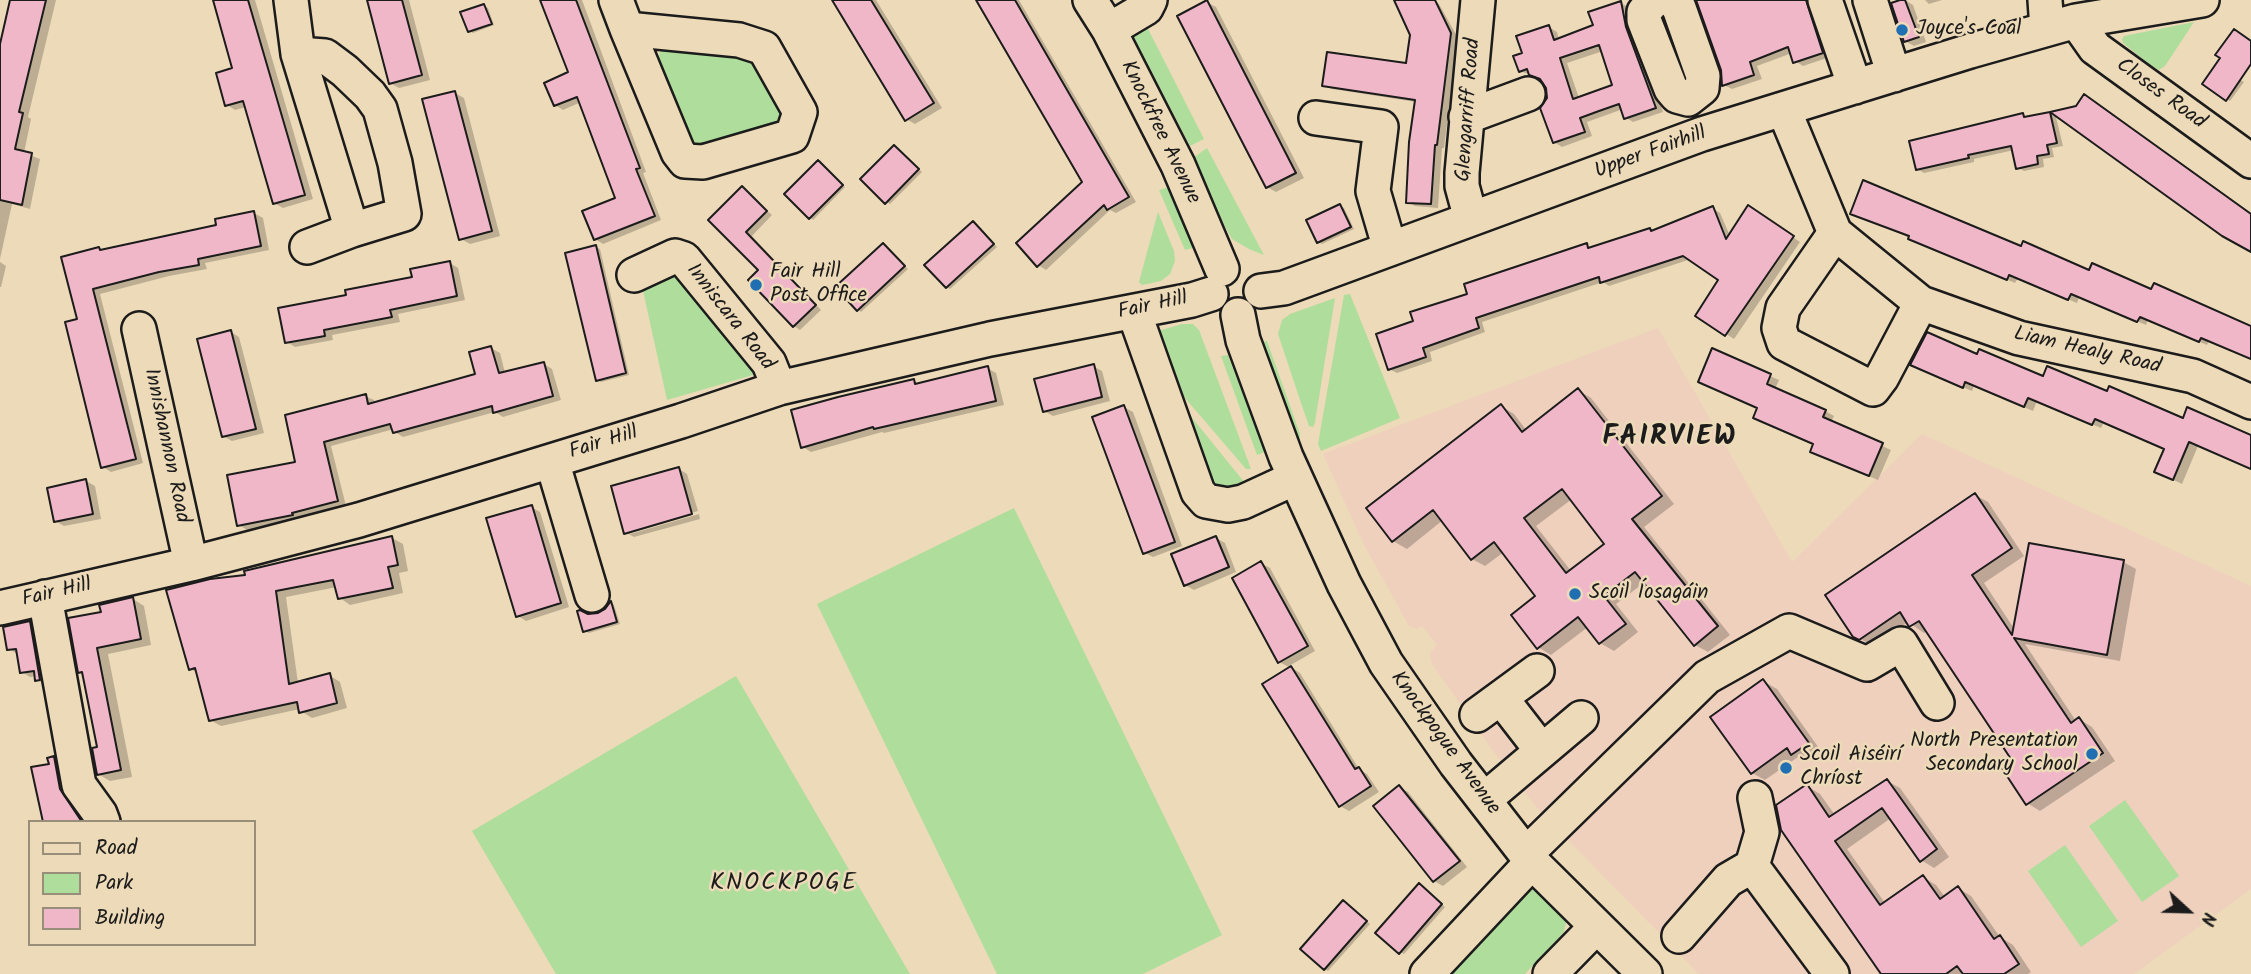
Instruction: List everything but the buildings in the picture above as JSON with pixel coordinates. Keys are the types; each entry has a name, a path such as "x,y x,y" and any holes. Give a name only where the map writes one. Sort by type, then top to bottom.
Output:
{"street":[{"path":"291,0 298,54 352,230"},
{"name":"Knockfree Avenue","path":"1090,0 1109,30 1178,165 1216,281"},
{"path":"1109,30 1146,8 1150,0"},
{"name":"Glengarriff Road","path":"1471,219 1462,187 1478,0"},
{"path":"1654,0 1644,12 1644,20 1671,89 1677,96 1688,99"},
{"path":"1673,0 1679,8 1703,76 1702,88 1688,99"},
{"path":"1825,0 1856,87"},
{"path":"1870,0 1894,75"},
{"name":"Upper Fairhill","path":"1261,291 1284,288 1702,135 1894,75 2056,17 2202,0"},
{"path":"621,14 764,48 800,112 792,136 703,162 685,161 678,152 621,14"},
{"name":"Closes Road","path":"2056,17 2251,161"},
{"path":"298,54 325,57 345,71 370,95 380,109 395,163 404,214 307,247"},
{"path":"1466,117 1528,94"},
{"path":"1688,99 1702,135"},
{"name":"Liam Healy Road","path":"1784,110 1835,233 1921,303 2019,338 2193,376 2251,402"},
{"path":"1316,118 1381,127 1373,191 1390,249"},
{"path":"1835,233 1783,308 1779,328 1784,343 1873,388 1882,377 1921,303"},
{"name":"Inniscara Road","path":"634,275 675,256 684,259 769,363 779,388"},
{"path":"1229,265 1245,266 1257,276 1260,299 1251,310 1238,315 1223,312 1213,301 1216,281 1229,265"},
{"name":"Fair Hill","path":"0,608 191,564 359,520 779,388 990,340 1192,300 1216,281"},
{"path":"1133,312 1198,492 1206,501 1228,505 1243,502 1295,478"},
{"name":"Knockpogue Avenue","path":"1238,315 1243,340 1295,478 1344,584 1386,663 1529,858 1645,974"},
{"name":"Innishannon Road","path":"139,329 191,564"},
{"path":"552,461 592,595"},
{"path":"45,597 79,785 102,820"},
{"path":"1427,974 1529,858 1707,677 1789,631 1867,664 1901,644 1937,703"},
{"path":"1537,671 1489,706 1542,751"},
{"path":"1484,800 1581,718"},
{"path":"1679,936 1728,880 1752,866 1762,832 1755,798"},
{"path":"1752,866 1832,974"},
{"path":"1550,974 1596,927"}],"shaded area":[{"path":"1658,328 1792,562 1922,434 2251,586 2251,889 2134,974 1699,974 1537,808 1491,748 1432,664 1430,653 1437,645 1422,626 1416,629 1409,626 1364,545 1323,454"}],"green space":[{"path":"1144,21 1204,139 1190,146 1130,30"},
{"path":"2194,22 2165,66 2159,70 2123,43 2124,36"},
{"path":"667,46 746,55 779,109 783,123 695,153 657,67 660,51"},
{"path":"1207,148 1264,255 1232,239 1214,207 1193,158"},
{"path":"1169,187 1193,248 1185,250 1159,190"},
{"path":"1158,212 1174,251 1175,261 1170,274 1161,281 1142,285 1139,282"},
{"path":"669,273 677,274 756,369 753,375 667,400 642,286"},
{"path":"1350,294 1400,418 1321,451 1318,444 1344,295"},
{"path":"1335,298 1313,427 1309,426 1278,334 1282,320 1290,314"},
{"path":"1182,324 1193,324 1199,330 1251,469 1246,469 1161,370 1158,331"},
{"path":"1267,341 1300,434 1300,447 1262,342"},
{"path":"1228,355 1265,452 1257,455 1221,356"},
{"path":"1164,383 1249,488 1216,495"},
{"path":"1014,508 1222,935 1143,974 997,974 817,604"},
{"path":"736,676 910,974 556,974 472,831"},
{"path":"2125,800 2179,876 2142,902 2089,826"},
{"path":"2065,845 2118,921 2081,947 2028,871"},
{"path":"1533,889 1546,893 1567,917 1564,932 1525,974 1440,974 1518,895"}],"place":[{"name":"Joyce's Coal","path":"1902,30"},
{"name":"Fair Hill Post Office","path":"756,285"},
{"name":"Scoil Íosagáin","path":"1575,594"},
{"name":"North Presentation Secondary School","path":"2092,754"},
{"name":"Scoil Aiséirí Chríost","path":"1786,768"}],"district":[{"name":"FAIRVIEW","path":"1670,439"},
{"name":"KNOCKPOGE","path":"784,885"}]}
